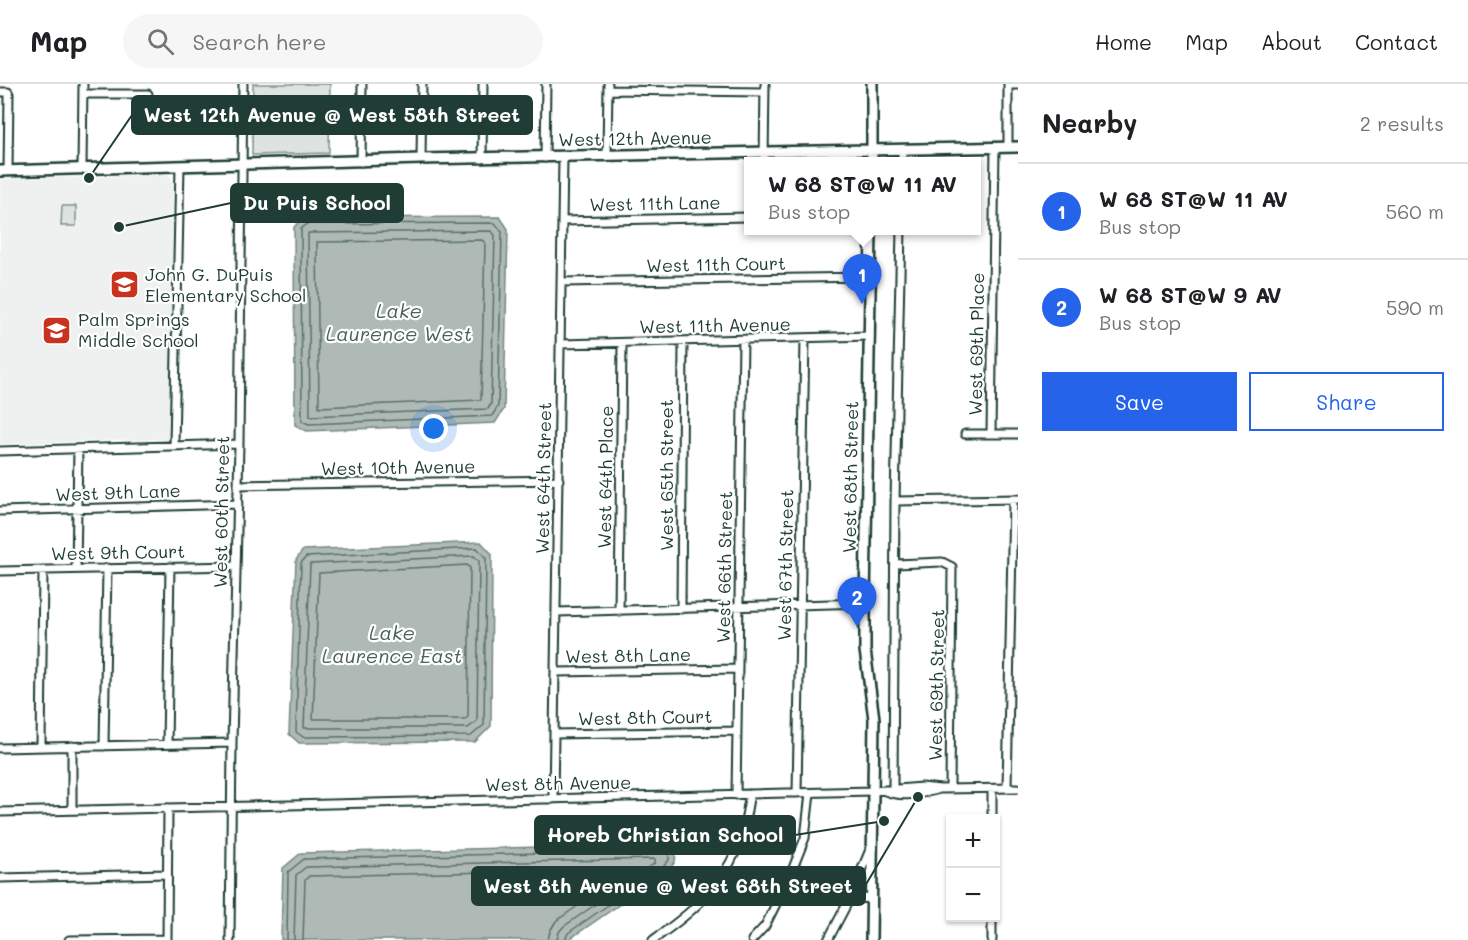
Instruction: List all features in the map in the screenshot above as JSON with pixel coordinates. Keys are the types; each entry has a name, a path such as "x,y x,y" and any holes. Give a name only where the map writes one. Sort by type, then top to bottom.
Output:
{"main road":[{"path":"872,84 872,157"},
{"name":"West 12th Avenue","path":"4,171 421,159 607,156 764,157 872,150 1013,147"},
{"name":"West 68th Street","path":"871,235 865,603 866,650 874,719 871,940"}],"street":[{"path":"82,169 84,84"},
{"name":"West 60th Street","path":"230,940 243,84"},
{"path":"361,162 362,84"},
{"path":"421,159 422,84"},
{"path":"482,159 483,84"},
{"path":"545,158 546,84"},
{"path":"764,157 765,84"},
{"path":"1013,147 1008,85 1018,85"},
{"path":"607,156 608,87 764,92"},
{"path":"0,92 8,92 4,171"},
{"path":"83,94 148,94"},
{"name":"West 69th Place","path":"991,434 995,147"},
{"path":"902,149 902,157"},
{"name":"West 64th Street","path":"553,799 563,158"},
{"path":"174,446 180,166"},
{"name":"West 11th Lane","path":"562,221 744,217"},
{"path":"889,790 896,564 895,501 901,235"},
{"name":"West 11th Court","path":"561,282 870,277"},
{"name":"West 11th Avenue","path":"561,344 870,336"},
{"name":"West 67th Street","path":"797,793 806,338"},
{"name":"West 66th Street","path":"736,795 743,340"},
{"name":"West 65th Street","path":"681,609 683,342"},
{"name":"West 64th Place","path":"619,610 622,343"},
{"path":"965,434 1018,434"},
{"path":"0,451 239,444"},
{"path":"76,569 78,449"},
{"name":"West 10th Avenue","path":"238,485 559,480"},
{"path":"895,501 1016,499 1007,788"},
{"name":"West 9th Lane","path":"0,511 238,504"},
{"name":"West 69th Street","path":"896,564 942,562 952,567 950,789"},
{"name":"West 9th Court","path":"0,571 236,566"},
{"path":"168,744 170,567"},
{"path":"104,746 107,568"},
{"path":"41,747 43,570"},
{"path":"557,612 865,603"},
{"name":"West 8th Lane","path":"556,672 738,669"},
{"name":"West 8th Court","path":"554,734 736,731"},
{"path":"0,748 232,743"},
{"path":"72,746 72,810"},
{"name":"West 8th Avenue","path":"0,812 810,793 922,787 940,789 1018,788"},
{"path":"992,789 992,814"},
{"path":"752,940 765,926 789,878 805,838 810,793"},
{"path":"653,940 687,916 716,886 737,849 743,832 750,794"},
{"path":"69,940 167,939 168,808"},
{"path":"828,940 848,902 872,845"},
{"path":"0,878 167,874"},
{"path":"848,902 855,899 872,898"},
{"path":"992,922 992,940"}],"shaded area":[{"path":"253,84 330,84 329,153 252,155"},
{"path":"169,175 173,181 169,439 0,444 0,179"},
{"path":"62,206 76,206 76,226 61,226"}],"water":[{"name":"Lake Laurence West","path":"500,217 508,229 504,409 495,423 307,431 295,425 294,227 303,218"},
{"name":"Lake Laurence East","path":"481,542 492,554 491,726 475,742 299,743 289,734 296,560 303,550"},
{"path":"666,844 676,852 675,862 668,871 568,940 281,940 283,868 301,853"}],"place":[{"name":"West 12th Avenue @ West 58th Street","path":"89,178"},
{"name":"Du Puis School","path":"119,227"},
{"name":"John G. DuPuis Elementary School","path":"124,285"},
{"name":"W 68 ST@W 11 AV","path":"862,304"},
{"name":"Palm Springs Middle School","path":"57,330"},
{"name":"W 68 ST@W 9 AV","path":"857,627"},
{"name":"West 8th Avenue @ West 68th Street","path":"918,797"},
{"name":"Horeb Christian School","path":"884,821"}]}
